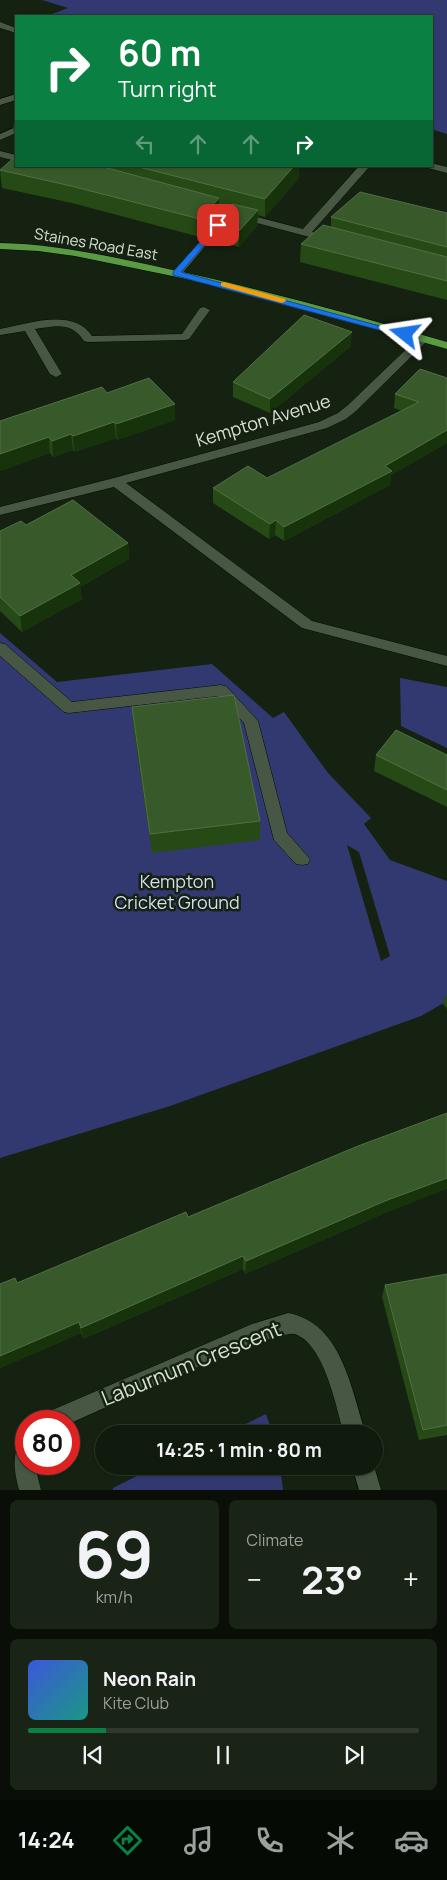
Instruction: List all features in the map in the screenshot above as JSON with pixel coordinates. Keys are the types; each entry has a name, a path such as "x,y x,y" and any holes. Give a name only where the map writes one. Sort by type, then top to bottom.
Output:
{"highway":[{"name":"Staines Road East","path":"0,246 76,253 176,274 447,346"}],"street":[{"path":"0,25 15,32"},
{"path":"0,102 15,97"},
{"path":"0,137 15,130"},
{"path":"0,154 15,158"},
{"path":"433,166 447,170"},
{"path":"305,233 364,167"},
{"path":"191,203 343,243"},
{"path":"176,274 229,213"},
{"path":"0,332 71,324 82,330 88,339 185,337 204,310"},
{"path":"29,328 56,374"},
{"name":"Kempton Avenue","path":"0,511 116,482 323,425 342,416 423,339"},
{"path":"116,482 307,625 400,650 447,660"},
{"path":"0,648 70,708 221,690 251,721 280,836 302,860"},
{"name":"Laburnum Crescent","path":"76,1410 252,1334 288,1323 299,1325 313,1334 324,1348 334,1367 352,1425"},
{"path":"26,1475 30,1490"},
{"path":"366,1475 370,1490"}],"green space":[{"path":"42,0 447,0 447,134 433,130 433,15 50,15 68,8"},
{"name":"Kempton Cricket Ground","path":"0,633 57,682 212,664 273,718 284,712 328,773 371,818 364,824 390,860 447,881 447,1001 421,1016 170,1106 0,1158","holes":["347,845 359,852 390,956 381,961"]},
{"path":"400,678 447,687 447,748 401,726"},
{"path":"266,1414 270,1425 243,1425"},
{"path":"139,1475 281,1475 283,1490 113,1490 113,1488"}],"building":[{"path":"15,157 15,167 104,167 219,198 200,219 0,170"},
{"path":"139,167 293,167 265,199"},
{"path":"360,192 447,213 447,247 331,217"},
{"path":"232,204 258,210 239,231 213,225"},
{"path":"323,225 447,257 447,281 301,244"},
{"path":"304,315 352,332 270,399 233,382"},
{"path":"420,369 447,378 447,430 385,466 392,471 284,527 276,520 270,524 213,488 248,466 267,478 419,402 395,394"},
{"path":"149,378 175,404 116,424 114,422 52,441 49,437 0,454 0,421 102,387 107,393"},
{"path":"73,500 128,543 71,575 80,583 20,616 0,597 0,531 21,521 26,525"},
{"path":"234,695 260,821 150,834 132,707"},
{"path":"396,730 447,755 447,790 376,755"},
{"path":"447,1113 447,1178 385,1201 246,1261 243,1256 81,1328 79,1322 0,1356 0,1284 15,1278 17,1283 186,1212 188,1217 358,1146"},
{"path":"447,1274 447,1425 423,1430 385,1285"}],"slow traffic":[{"path":"224,285 282,301"}],"route":[{"path":"218,225 176,274 224,285 405,334"}]}
